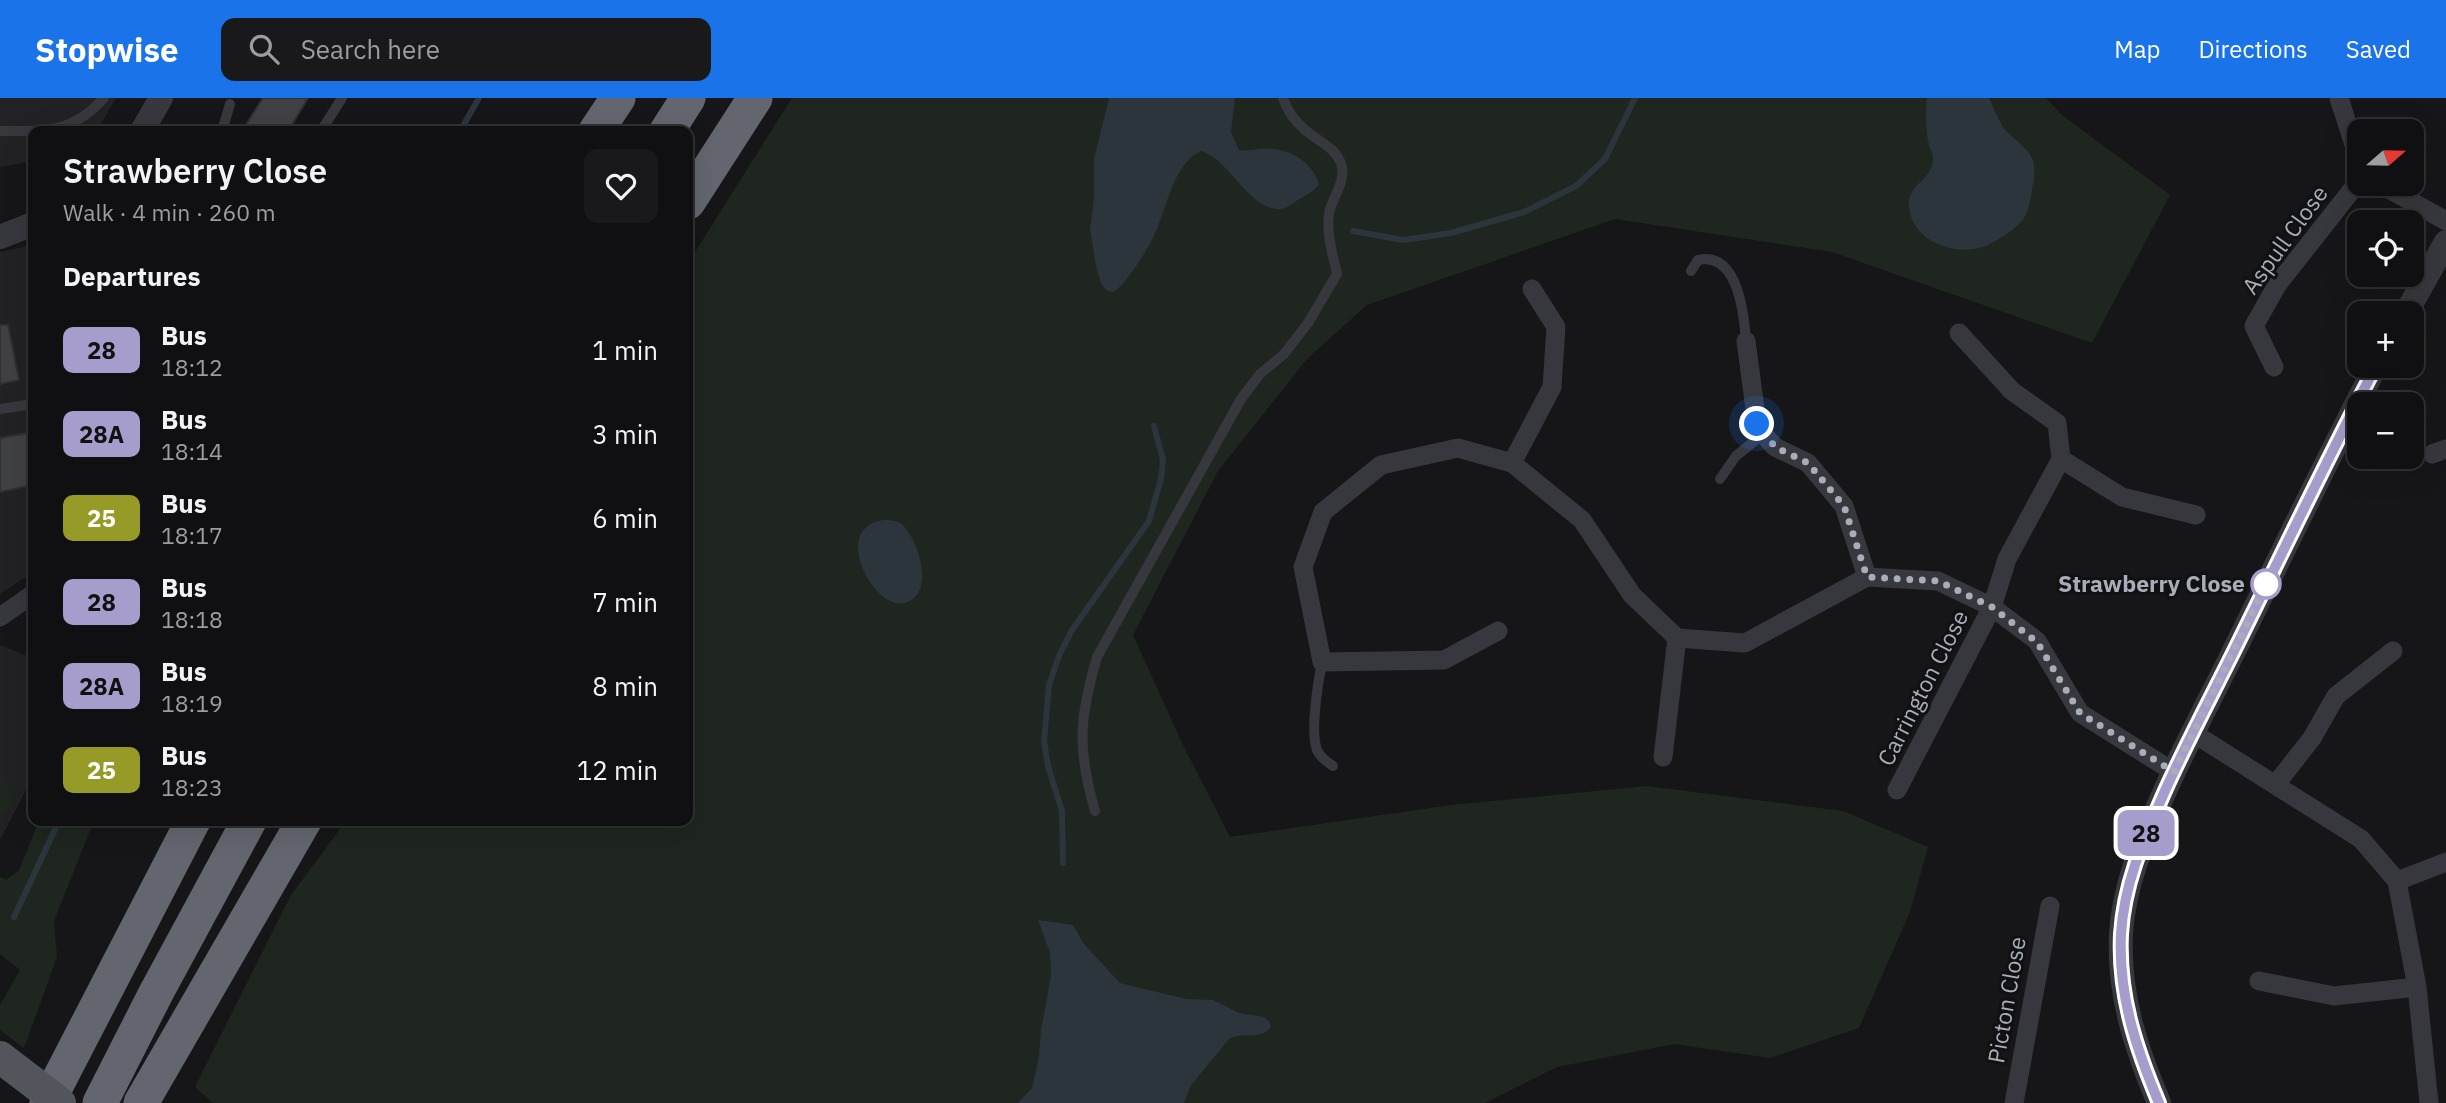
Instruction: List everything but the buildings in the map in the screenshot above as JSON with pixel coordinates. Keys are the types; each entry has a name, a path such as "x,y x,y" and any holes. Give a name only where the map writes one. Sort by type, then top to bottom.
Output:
{"highway":[{"path":"599,126 618,98"},
{"path":"670,126 688,98"},
{"path":"693,193 755,98"},
{"path":"47,1103 190,826"},
{"path":"100,1103 246,826"},
{"path":"141,1103 301,826"}],"main road":[{"path":"0,1057 60,1103"}],"street":[{"path":"145,126 161,98"},
{"path":"2339,98 2347,123"},
{"name":"Aspull Close","path":"2274,367 2254,326 2277,285 2347,196"},
{"path":"2401,196 2446,221"},
{"path":"0,236 28,226"},
{"path":"2413,301 2446,242"},
{"path":"1512,463 1552,387 1556,327 1532,289"},
{"path":"1959,333 2012,391 2057,424 2061,459 2122,497 2196,515"},
{"path":"1498,631 1444,660 1322,662 1303,567 1323,512 1381,465 1458,448 1512,463 1582,520 1632,595 1677,638 1745,643 1867,577 1844,506 1808,463 1775,447 1757,424 1745,341"},
{"path":"2160,1103 2138,1052 2127,1011 2121,935 2126,892 2139,849 2174,772 2370,378"},
{"name":"Carrington Close","path":"1897,790 1992,607 2007,559 2061,459"},
{"name":"Carrington Close","path":"1867,577 1938,581 1992,607 2037,642 2080,713 2174,772"},
{"path":"0,617 28,597"},
{"path":"1663,757 1677,638"},
{"path":"2276,784 2312,738 2336,696 2393,651"},
{"path":"2193,733 2361,839 2397,881 2417,987 2429,1103"},
{"path":"2397,881 2446,862"},
{"name":"Picton Close","path":"2014,1103 2050,906"},
{"path":"2259,981 2334,996 2417,987"}],"lane":[{"path":"65,126 79,120 104,98"},
{"path":"324,126 342,98"},
{"path":"1095,811 1081,745 1084,702 1097,657 1241,399 1260,374 1284,354 1337,274 1328,232 1329,212 1342,182 1342,166 1333,150 1304,130 1287,111 1283,98"},
{"path":"223,126 230,104"},
{"path":"0,131 28,130"},
{"path":"1691,271 1698,260 1708,258 1723,265 1737,286 1744,312 1745,341"},
{"path":"0,409 28,405"},
{"path":"1720,479 1737,456 1763,434"},
{"path":"1322,662 1317,687 1317,750 1324,760 1333,766"}],"shaded area":[{"path":"0,98 116,98 100,126 28,126 28,162 0,167"},
{"path":"792,98 2046,98 2062,115 2170,195 2092,343 1832,252 1615,219 1367,305 1307,359 1218,471 1133,635 1182,743 1230,837 1451,805 1647,786 1843,811 1928,847 1910,912 1859,1028 1770,1058 1674,1044 1557,1067 1485,1103 213,1103 195,1087 291,895 342,826 693,826 693,255"},
{"path":"1109,98 1235,98 1231,132 1239,150 1280,150 1295,155 1312,170 1319,184 1312,192 1286,208 1267,207 1248,193 1221,164 1201,151 1185,164 1178,174 1157,229 1138,263 1114,292 1107,291 1101,283 1096,266 1090,229 1094,198 1094,158"},
{"path":"1927,98 1989,98 2006,131 2032,158 2034,178 2025,217 2007,234 1983,247 1959,249 1936,243 1918,229 1912,219 1909,199 1928,173 1933,161 1928,141"},
{"path":"28,246 28,575 0,594 0,252"},
{"path":"884,520 898,522 906,529 920,559 920,590 915,597 902,603 888,600 875,589 865,574 859,556 859,540 867,527"},
{"path":"0,645 28,656 28,786 0,840"},
{"path":"0,778 15,786 11,812 0,813"},
{"path":"37,826 92,826 54,921 57,957 24,1048 0,1030 0,1005 20,970 0,954 0,877 6,880 19,870"},
{"path":"1038,920 1073,925 1084,944 1120,983 1186,999 1213,1000 1239,1013 1264,1017 1271,1027 1262,1034 1229,1039 1191,1085 1184,1103 1018,1103 1032,1088 1051,976 1050,953"}],"waterway":[{"path":"463,126 479,98"},
{"path":"1353,231 1403,240 1451,233 1524,212 1576,186 1605,159 1635,98"},
{"path":"1063,863 1062,811 1048,766 1044,741 1049,685 1072,630 1149,521 1161,479 1163,460 1154,426"},
{"path":"14,917 57,826"}],"bus line":[{"name":"28","path":"2159,1103 2138,1052 2127,1011 2121,935 2126,892 2139,849 2174,772 2370,378"}],"place":[{"name":"Strawberry Close","path":"2266,584"}],"route":[{"path":"1757,424 1775,447 1808,463 1844,506 1867,577 1938,581 1992,607 2037,642 2080,713 2174,772 2269,579 2266,584"}]}
